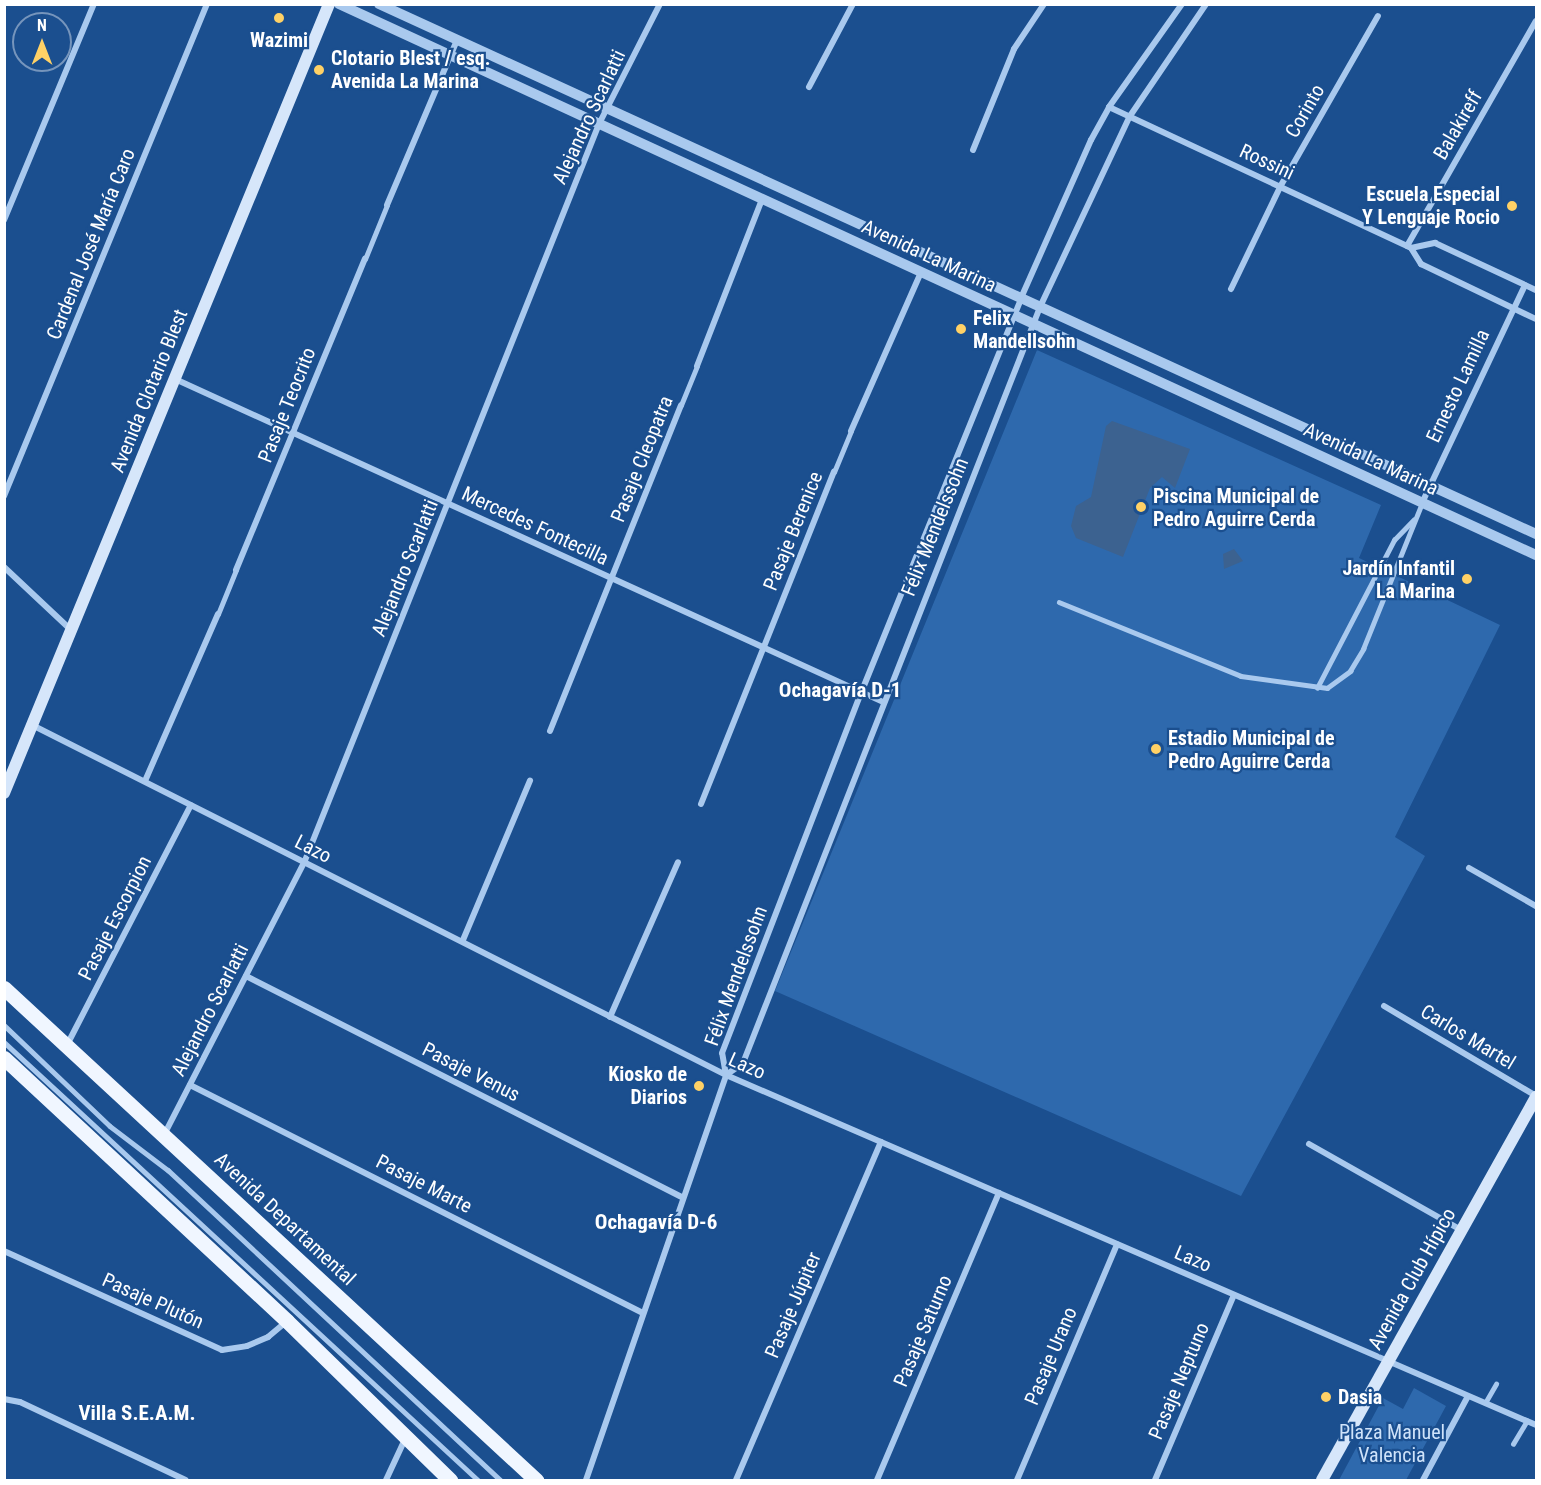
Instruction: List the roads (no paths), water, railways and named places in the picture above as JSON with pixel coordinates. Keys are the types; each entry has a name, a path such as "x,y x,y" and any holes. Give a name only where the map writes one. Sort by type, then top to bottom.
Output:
{"main road":[{"name":"Avenida Clotario Blest","path":"4,793 329,4"},
{"name":"Avenida Departamental","path":"4,988 536,1480"},
{"path":"4,1058 287,1321 405,1439 450,1480"},
{"name":"Avenida Club Hípico","path":"1322,1480 1536,1097"}],"street":[{"path":"4,220 94,4"},
{"name":"Cardenal José María Caro","path":"4,496 207,4"},
{"name":"Avenida La Marina","path":"339,4 1536,555"},
{"name":"Avenida La Marina","path":"379,4 1535,534"},
{"name":"Alejandro Scarlatti","path":"164,1136 304,863 599,124 660,4"},
{"path":"809,87 854,4"},
{"path":"973,150 1014,50 1044,4"},
{"name":"Félix Mendelssohn","path":"586,1480 726,1075 722,1053 861,693 1021,298 1109,107 1182,4"},
{"name":"Félix Mendelssohn","path":"726,1075 743,1063 1040,307 1130,116 1206,4"},
{"name":"Corinto","path":"1232,289 1280,187 1378,16"},
{"name":"Balakireff","path":"1409,247 1536,21"},
{"name":"Pasaje Teocrito","path":"145,781 218,614 387,205 458,40"},
{"name":"Rossini","path":"1109,107 1409,247 1421,264 1536,319"},
{"name":"Pasaje Cleopatra","path":"550,731 762,199"},
{"path":"849,239 857,223"},
{"name":"Rossini","path":"1409,247 1435,243 1536,290"},
{"name":"Pasaje Berenice","path":"701,804 834,472 921,272"},
{"name":"Ernesto Lamilla","path":"1422,503 1525,285"},
{"name":"Mercedes Fontecilla","path":"175,379 883,702"},
{"path":"1282,438 1290,421"},
{"path":"1335,463 1344,446"},
{"path":"1525,550 1535,534"},
{"path":"4,567 71,630"},
{"name":"Lazo","path":"32,725 304,863 463,940 726,1075 1536,1425"},
{"path":"463,940 530,781"},
{"name":"Pasaje Escorpion","path":"67,1046 191,805"},
{"path":"610,1017 678,862"},
{"path":"1469,868 1536,906"},
{"name":"Pasaje Venus","path":"246,976 682,1197"},
{"name":"Carlos Martel","path":"1384,1006 1536,1097"},
{"name":"Pasaje Marte","path":"190,1085 643,1313"},
{"name":"Pasaje Júpiter","path":"736,1480 881,1142"},
{"path":"1309,1144 1462,1230"},
{"name":"Pasaje Saturno","path":"877,1480 999,1193"},
{"name":"Pasaje Urano","path":"1017,1480 1116,1244"},
{"name":"Pasaje Plutón","path":"4,1251 222,1350 247,1346 268,1337 287,1321"},
{"name":"Pasaje Neptuno","path":"1155,1480 1234,1295"},
{"path":"1423,1480 1468,1396"},
{"path":"4,1399 20,1401 186,1480"},
{"path":"386,1480 405,1439"}],"lane":[{"path":"1317,688 1389,549 1414,518 1422,503"},
{"path":"1059,602 1241,676 1317,688 1338,683 1350,671 1407,545 1414,518"},
{"path":"4,1025 110,1126 176,1178 500,1480"},
{"path":"4,1042 478,1480"},
{"path":"1485,1403 1496,1384"},
{"path":"1513,1444 1527,1421"}],"place":[{"name":"Wazimi","path":"279,18"},
{"name":"Clotario Blest / esq. Avenida La Marina","path":"319,70"},
{"name":"Escuela Especial Y Lenguaje Rocio","path":"1512,206"},
{"name":"Felix Mandellsohn","path":"961,329"},
{"name":"Piscina Municipal de Pedro Aguirre Cerda","path":"1141,507"},
{"name":"Jardín Infantil La Marina","path":"1467,579"},
{"name":"Estadio Municipal de Pedro Aguirre Cerda","path":"1156,749"},
{"name":"Kiosko de Diarios","path":"699,1086"},
{"name":"Dasia","path":"1326,1397"}],"district":[{"name":"Ochagavía D-1","path":"840,690"},
{"name":"Ochagavía D-6","path":"656,1222"},
{"name":"Villa S.E.A.M.","path":"137,1413"}],"park label":[{"name":"Plaza Manuel Valencia","path":"1392,1444"}]}
